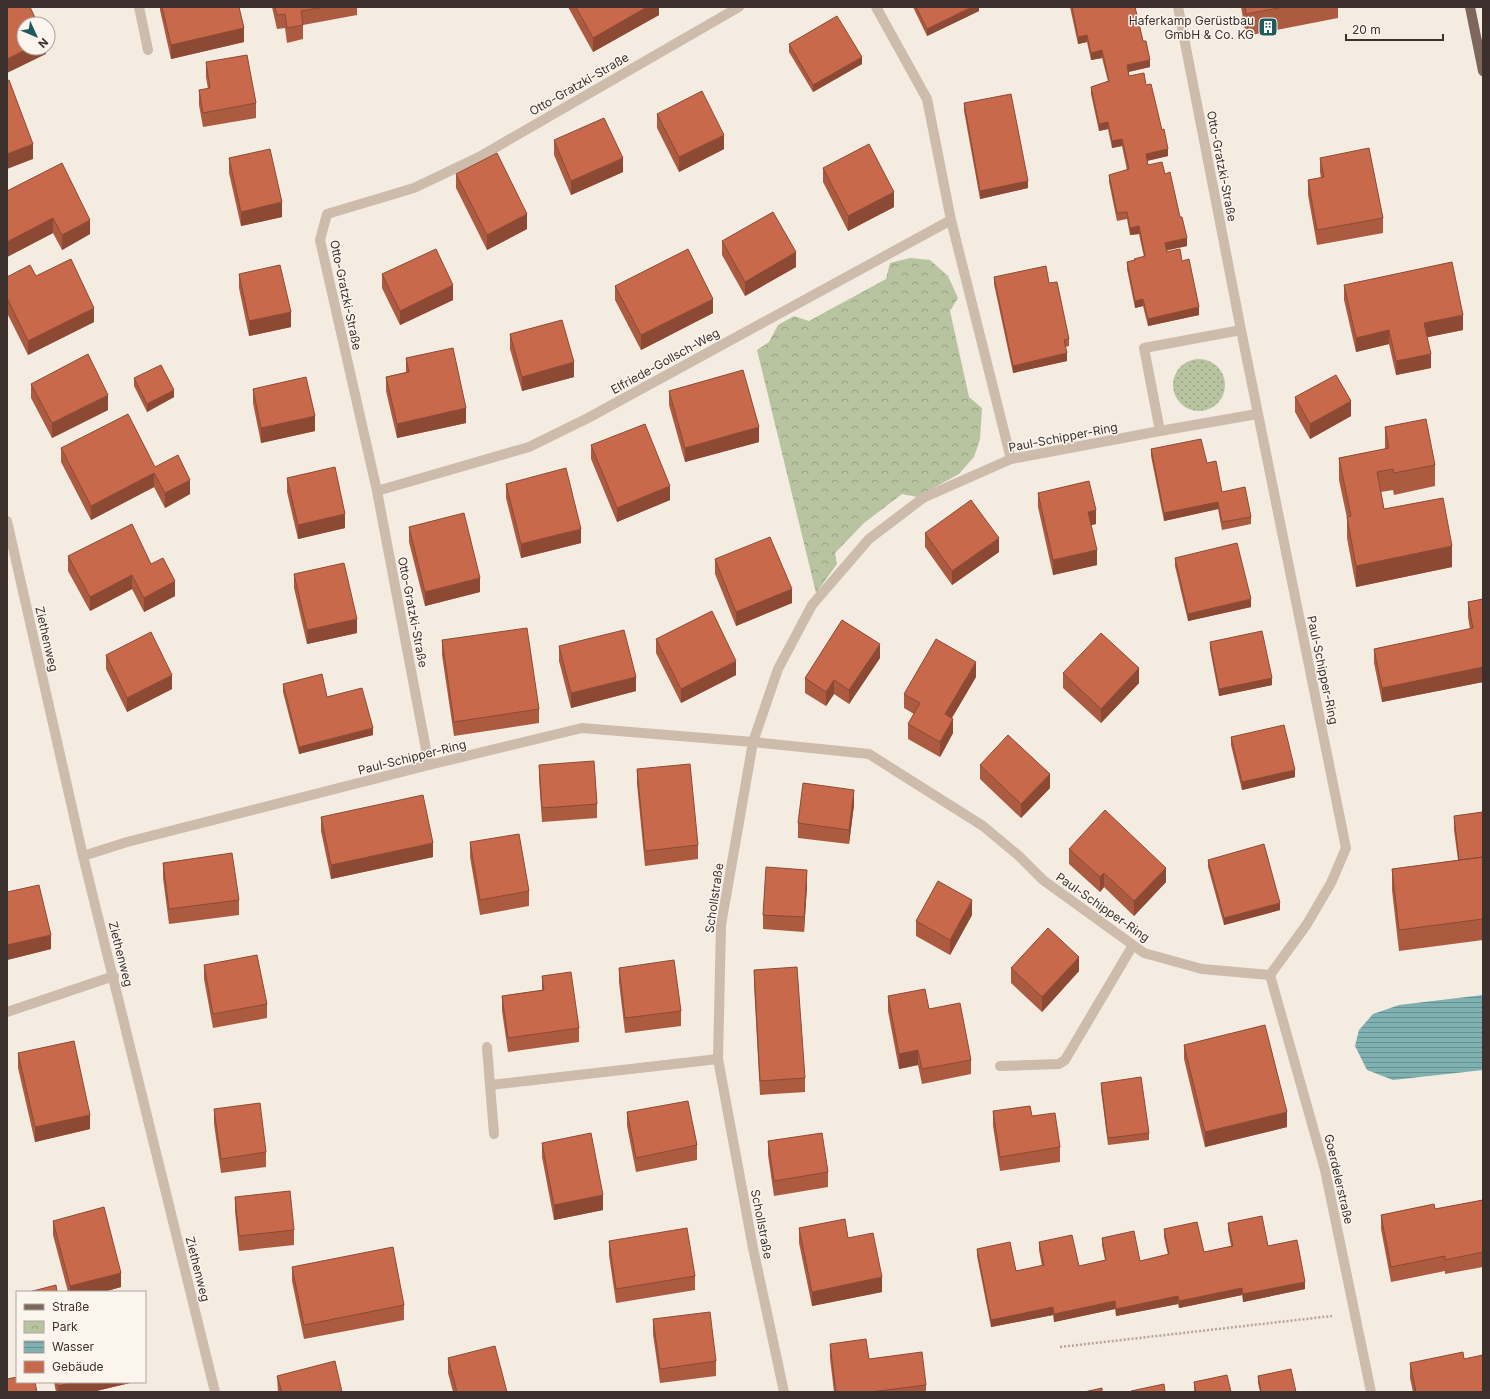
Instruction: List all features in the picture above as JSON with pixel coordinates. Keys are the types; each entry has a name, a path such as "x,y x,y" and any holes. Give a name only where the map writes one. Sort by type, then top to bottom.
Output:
{"main road":[{"path":"1470,7 1483,71"}],"street":[{"path":"139,7 148,50"},
{"name":"Otto-Gratzki-Straße","path":"429,765 377,491 320,240 327,214 414,188 479,157 739,7"},
{"path":"876,7 927,99 951,220 1011,459"},
{"name":"Otto-Gratzki-Straße","path":"1178,7 1241,330"},
{"name":"Elfriede-Gollsch-Weg","path":"377,491 528,447 588,418 951,220"},
{"path":"1160,431 1144,348 1241,330"},
{"name":"Paul-Schipper-Ring","path":"83,856 127,842 429,765 582,728 753,742 869,754 984,826 1019,856 1043,880 1144,952 1202,969 1270,976 1307,924 1331,883 1346,848 1241,330"},
{"name":"Paul-Schipper-Ring","path":"753,742 778,669 812,605 869,539 924,498 1011,459 1257,414"},
{"name":"Ziethenweg","path":"7,521 83,856 114,976 215,1392"},
{"name":"Schollstraße","path":"753,742 721,925 718,1059 753,1248 784,1392"},
{"path":"1000,1066 1059,1064 1065,1060 1132,944"},
{"path":"7,1012 114,976"},
{"name":"Goerdelerstraße","path":"1270,976 1325,1170 1371,1392"},
{"path":"487,1047 494,1134"},
{"path":"490,1085 718,1059"}],"path":[{"path":"1060,1347 1354,1314"}],"green space":[{"path":"910,258 930,260 948,276 958,298 950,311 969,397 982,408 980,439 974,457 959,474 917,497 902,494 864,523 835,553 837,564 816,593 757,350 769,342 778,325 794,316 809,321 886,279 890,263"},
{"path":"1194,359 1204,359 1218,366 1225,380 1225,390 1218,404 1204,411 1194,411 1184,407 1177,400 1173,390 1173,380 1177,370 1184,363"}],"water":[{"path":"1483,995 1483,1070 1393,1080 1367,1070 1355,1046 1359,1030 1373,1014 1399,1005"}],"building":[{"path":"7,7 30,7 34,16 16,16 16,54 7,59"},
{"path":"162,7 239,7 244,28 171,45"},
{"path":"275,7 324,7 301,11 303,25 287,28 285,14 277,15"},
{"path":"576,7 647,7 593,38"},
{"path":"916,7 972,7 927,29"},
{"path":"1072,7 1135,7 1143,41 1146,41 1150,60 1127,65 1129,76 1144,73 1146,85 1151,84 1168,149 1146,154 1148,165 1162,162 1165,174 1170,172 1180,217 1182,217 1187,238 1165,243 1167,252 1180,249 1182,261 1189,259 1199,307 1148,319 1143,299 1135,301 1127,262 1145,256 1139,226 1130,228 1127,212 1117,213 1109,175 1129,169 1122,139 1112,141 1108,122 1099,124 1091,87 1109,81 1102,50 1091,53 1087,35 1078,37"},
{"path":"1245,7 1284,7 1246,14"},
{"path":"837,16 862,57 813,85 789,44"},
{"path":"247,55 256,103 203,113 199,90 210,88 206,62"},
{"path":"9,80 33,144 7,154 7,81"},
{"path":"702,91 724,135 679,157 657,114"},
{"path":"1011,94 1028,181 980,191 964,103"},
{"path":"604,118 623,158 571,181 554,140"},
{"path":"869,144 894,192 848,216 823,168"},
{"path":"1369,148 1383,218 1317,230 1308,180 1324,177 1320,158"},
{"path":"270,149 282,202 241,212 229,158"},
{"path":"497,153 527,214 487,235 456,174"},
{"path":"62,163 90,220 62,235 53,218 7,242 7,191"},
{"path":"773,212 796,252 745,282 722,241"},
{"path":"436,249 453,285 400,311 382,274"},
{"path":"688,249 713,299 641,335 615,286"},
{"path":"71,259 94,308 28,341 7,298 7,277 30,265 36,276"},
{"path":"1452,262 1463,315 1424,323 1431,354 1396,361 1389,330 1356,338 1344,285"},
{"path":"280,265 291,312 249,321 239,274"},
{"path":"1046,266 1049,283 1057,282 1069,339 1064,340 1067,353 1013,366 994,277"},
{"path":"562,320 574,362 522,377 510,334"},
{"path":"453,348 466,408 397,424 386,377 409,372 406,358"},
{"path":"88,354 108,395 52,423 31,384"},
{"path":"161,365 174,390 147,404 134,378"},
{"path":"743,370 759,427 685,448 669,391"},
{"path":"1336,375 1351,401 1310,424 1295,397"},
{"path":"306,377 315,416 261,428 253,389"},
{"path":"128,414 155,467 178,455 190,480 165,493 154,473 91,506 61,448"},
{"path":"1426,419 1435,465 1394,473 1393,469 1377,472 1384,509 1443,498 1452,546 1356,566 1347,517 1351,516 1339,458 1389,448 1385,427"},
{"path":"645,424 670,486 617,508 591,445"},
{"path":"1201,439 1207,463 1216,461 1222,492 1245,487 1251,517 1222,522 1218,502 1164,513 1151,449"},
{"path":"335,467 345,514 298,525 287,478"},
{"path":"566,468 581,529 521,544 506,484"},
{"path":"1089,481 1096,510 1088,512 1097,550 1053,560 1038,493"},
{"path":"971,500 999,538 952,571 925,533"},
{"path":"464,513 480,578 425,592 409,527"},
{"path":"132,524 151,564 163,558 175,581 144,598 132,575 90,597 68,556"},
{"path":"770,537 792,589 736,612 715,559"},
{"path":"1237,543 1251,599 1188,614 1175,558"},
{"path":"344,563 357,619 307,630 294,574"},
{"path":"1483,599 1483,667 1382,688 1374,649 1473,628 1468,602"},
{"path":"712,611 736,661 681,689 656,639"},
{"path":"842,620 880,644 849,690 834,680 826,692 805,678"},
{"path":"527,628 539,709 454,722 442,640"},
{"path":"624,630 636,677 571,693 559,646"},
{"path":"1262,631 1272,678 1219,689 1210,642"},
{"path":"151,632 172,675 127,698 106,655"},
{"path":"1101,633 1139,668 1101,709 1063,673"},
{"path":"936,639 976,662 945,714 953,719 940,742 908,724 920,703 904,694"},
{"path":"322,674 327,697 362,688 373,728 299,747 283,684"},
{"path":"1284,725 1295,770 1242,782 1231,737"},
{"path":"1008,735 1050,774 1021,804 980,765"},
{"path":"594,761 597,804 542,808 539,765"},
{"path":"690,764 698,845 645,851 637,769"},
{"path":"803,783 854,790 849,830 798,823"},
{"path":"423,795 433,843 331,865 321,817"},
{"path":"1105,810 1166,868 1134,901 1104,873 1100,877 1069,849"},
{"path":"1483,812 1483,857 1459,860 1454,816"},
{"path":"519,834 529,891 480,900 470,842"},
{"path":"1264,844 1280,903 1224,918 1208,860"},
{"path":"232,853 239,900 169,909 163,863"},
{"path":"1483,857 1483,919 1399,930 1392,869"},
{"path":"766,867 807,870 804,917 763,915"},
{"path":"938,881 972,900 950,940 916,921"},
{"path":"39,885 51,935 7,945 7,892"},
{"path":"1048,928 1079,957 1042,997 1011,968"},
{"path":"257,955 267,1004 213,1014 204,965"},
{"path":"674,960 681,1011 625,1018 619,968"},
{"path":"797,967 805,1078 760,1081 754,970"},
{"path":"571,972 579,1028 508,1038 502,996 544,990 542,976"},
{"path":"925,989 929,1009 960,1003 971,1060 922,1069 918,1050 899,1054 888,996"},
{"path":"1265,1025 1287,1112 1205,1132 1184,1045"},
{"path":"74,1041 90,1115 35,1127 18,1053"},
{"path":"1141,1077 1149,1133 1108,1138 1101,1083"},
{"path":"688,1101 697,1145 636,1158 627,1112"},
{"path":"260,1103 266,1152 221,1159 214,1109"},
{"path":"1030,1106 1032,1116 1055,1113 1060,1147 1000,1157 993,1111"},
{"path":"591,1133 603,1195 554,1205 542,1143"},
{"path":"822,1133 828,1172 774,1181 768,1141"},
{"path":"290,1191 294,1230 239,1236 235,1197"},
{"path":"1483,1200 1483,1252 1445,1260 1445,1256 1391,1267 1381,1215 1434,1204 1435,1209"},
{"path":"104,1207 121,1273 70,1286 53,1221"},
{"path":"1262,1216 1268,1246 1297,1240 1305,1282 1243,1294 1242,1288 1179,1301 1178,1296 1116,1309 1115,1301 1054,1314 1053,1307 991,1320 977,1249 1010,1242 1016,1271 1044,1265 1039,1242 1072,1235 1079,1266 1106,1260 1102,1238 1134,1231 1140,1261 1169,1254 1164,1229 1197,1222 1204,1252 1233,1246 1228,1223"},
{"path":"845,1219 848,1238 873,1233 882,1277 812,1292 799,1228"},
{"path":"687,1228 695,1276 616,1289 609,1241"},
{"path":"393,1247 404,1305 304,1325 292,1267"},
{"path":"56,1285 57,1291 33,1291"},
{"path":"710,1312 716,1361 660,1369 653,1319"},
{"path":"866,1339 869,1359 922,1352 926,1385 870,1392 836,1392 830,1344"},
{"path":"495,1346 507,1392 457,1392 448,1358"},
{"path":"1463,1352 1464,1359 1483,1355 1483,1392 1416,1392 1410,1363"},
{"path":"335,1361 342,1392 282,1392 277,1376"},
{"path":"1291,1369 1296,1392 1261,1392 1258,1376"},
{"path":"1227,1375 1231,1392 1196,1392 1194,1382"},
{"path":"16,1377 16,1383 35,1383 37,1392 7,1392 7,1379"},
{"path":"57,1383 70,1383 58,1386"},
{"path":"1164,1384 1165,1392 1131,1391"},
{"path":"1102,1388 1102,1392 1084,1392"}],"place":[{"name":"Haferkamp Gerüstbau GmbH & Co. KG","path":"1268,27"}]}
